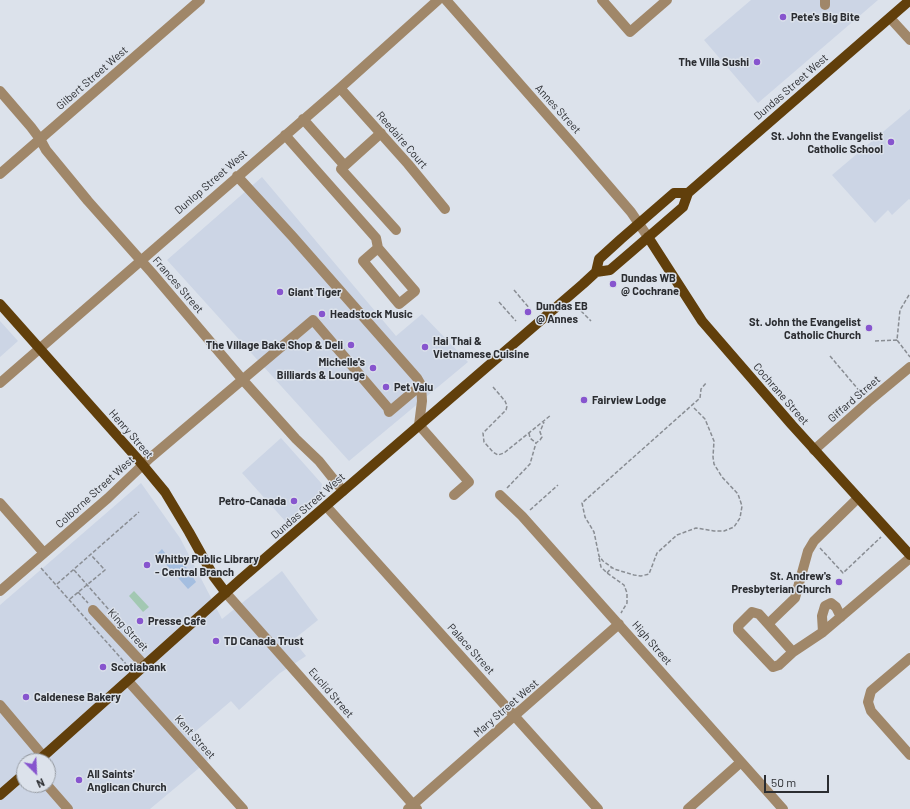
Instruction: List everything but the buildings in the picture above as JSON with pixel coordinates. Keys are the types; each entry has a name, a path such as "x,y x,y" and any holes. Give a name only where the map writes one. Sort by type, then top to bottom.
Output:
{"main road":[{"name":"Dundas Street West","path":"48,753 226,593 596,272 610,270 683,207 688,193 910,0"},
{"name":"Dundas Street West","path":"596,272 599,259 674,193 688,193"},
{"name":"Cochrane Street","path":"648,237 702,321 814,450 888,530 910,557"},
{"name":"Henry Street","path":"0,304 165,492 214,577 226,593"},
{"path":"0,795 16,781"}],"street":[{"name":"Gilbert Street West","path":"0,174 200,0"},
{"name":"Dunlop Street West","path":"0,383 340,88 438,0"},
{"name":"Annes Street","path":"446,0 576,148 648,237"},
{"path":"602,0 630,32 667,0"},
{"path":"890,18 910,40"},
{"name":"Reedaire Court","path":"340,88 381,133 445,209"},
{"name":"Frances Street","path":"0,91 40,139 46,150 79,190 242,379 296,439 319,461 343,491"},
{"path":"303,119 344,166"},
{"path":"381,133 341,169 396,230"},
{"path":"285,135 376,238 378,248 415,291 399,304 363,261 378,248"},
{"path":"237,176 293,237 417,378 421,385 422,402 419,426 469,482 454,495"},
{"name":"Colborne Street West","path":"0,591 108,498 142,465 313,320 388,408 389,412 421,385"},
{"name":"Giffard Street","path":"814,450 910,367"},
{"name":"High Street","path":"500,495 522,516 783,809"},
{"path":"768,624 796,598 808,551 814,541 858,498"},
{"path":"0,503 44,553"},
{"name":"Palace Street","path":"326,506 598,809"},
{"path":"793,652 759,614 752,612 738,626 738,630 773,667 779,665 793,652 823,632 910,557"},
{"name":"Euclid Street","path":"226,593 412,807"},
{"path":"823,632 822,616 825,606 831,603 836,607 841,617"},
{"name":"King Street","path":"93,610 145,666"},
{"name":"Mary Street West","path":"412,807 619,624"},
{"path":"910,658 871,691 868,702 871,711 910,755"},
{"name":"Kent Street","path":"128,681 243,809"},
{"path":"0,705 36,753"},
{"path":"688,809 741,762"},
{"path":"54,793 68,809"}],"path":[{"path":"514,290 530,309"},
{"path":"909,295 900,310 897,340 910,357"},
{"path":"499,302 516,321"},
{"path":"581,310 591,321"},
{"path":"875,341 897,340"},
{"path":"830,356 868,402"},
{"path":"620,613 626,603 627,594 624,585 601,567 594,532 585,517 582,503 700,398 700,388 707,382"},
{"path":"493,387 506,401 507,406 506,410 483,433 484,442 492,452 498,455 504,453 551,416"},
{"path":"599,556 603,561 612,567 634,575 641,576 649,574 657,553 677,535 696,528 724,531 734,527 740,518 742,506 738,494 722,477 714,464 714,441 705,419 694,408"},
{"path":"500,495 530,464 536,443 542,437 540,432 544,421"},
{"path":"529,433 530,438 536,443"},
{"path":"522,516 558,485"},
{"path":"57,584 139,512"},
{"path":"814,541 843,573 888,530"},
{"path":"70,599 105,570 91,555"},
{"path":"40,566 126,664"},
{"path":"607,573 612,567"},
{"path":"74,570 131,634 147,644"},
{"path":"78,592 93,610"}],"shaded area":[{"path":"751,0 878,0 758,103 704,40"},
{"name":"St. John the Evangelist Catholic School","path":"910,109 910,200 909,199 892,215 888,210 875,223 832,175"},
{"path":"262,177 396,336 422,314 468,362 349,461 167,260"},
{"path":"0,321 18,341 0,357"},
{"path":"281,438 322,484 321,491 286,522 242,473"},
{"path":"141,483 180,538 222,619 282,571 318,620 293,640 306,656 280,673 239,710 231,701 190,736 211,758 150,809 0,809 0,605"}],"green space":[{"path":"134,591 149,607 143,612 129,596"}],"water":[{"path":"162,549 171,561 178,555 196,582 188,589 157,554"}],"place":[{"name":"Pete's Big Bite","path":"783,17"},
{"name":"The Villa Sushi","path":"757,62"},
{"name":"St. John the Evangelist Catholic School","path":"891,142"},
{"name":"Dundas WB @ Cochrane","path":"613,284"},
{"name":"Giant Tiger","path":"280,292"},
{"name":"Dundas EB @ Annes","path":"528,312"},
{"name":"Headstock Music","path":"322,314"},
{"name":"St. John the Evangelist Catholic Church","path":"869,328"},
{"name":"The Village Bake Shop & Deli","path":"351,345"},
{"name":"Hai Thai & Vietnamese Cuisine","path":"425,347"},
{"name":"Michelle's Billiards & Lounge","path":"373,368"},
{"name":"Pet Valu","path":"386,387"},
{"name":"Fairview Lodge","path":"584,400"},
{"name":"Petro-Canada","path":"294,501"},
{"name":"Whitby Public Library - Central Branch","path":"147,565"},
{"name":"St. Andrew's Presbyterian Church","path":"839,582"},
{"name":"Presse Cafe","path":"140,621"},
{"name":"TD Canada Trust","path":"216,641"},
{"name":"Scotiabank","path":"103,667"},
{"name":"Caldenese Bakery","path":"26,697"},
{"name":"All Saints' Anglican Church","path":"79,780"}]}
